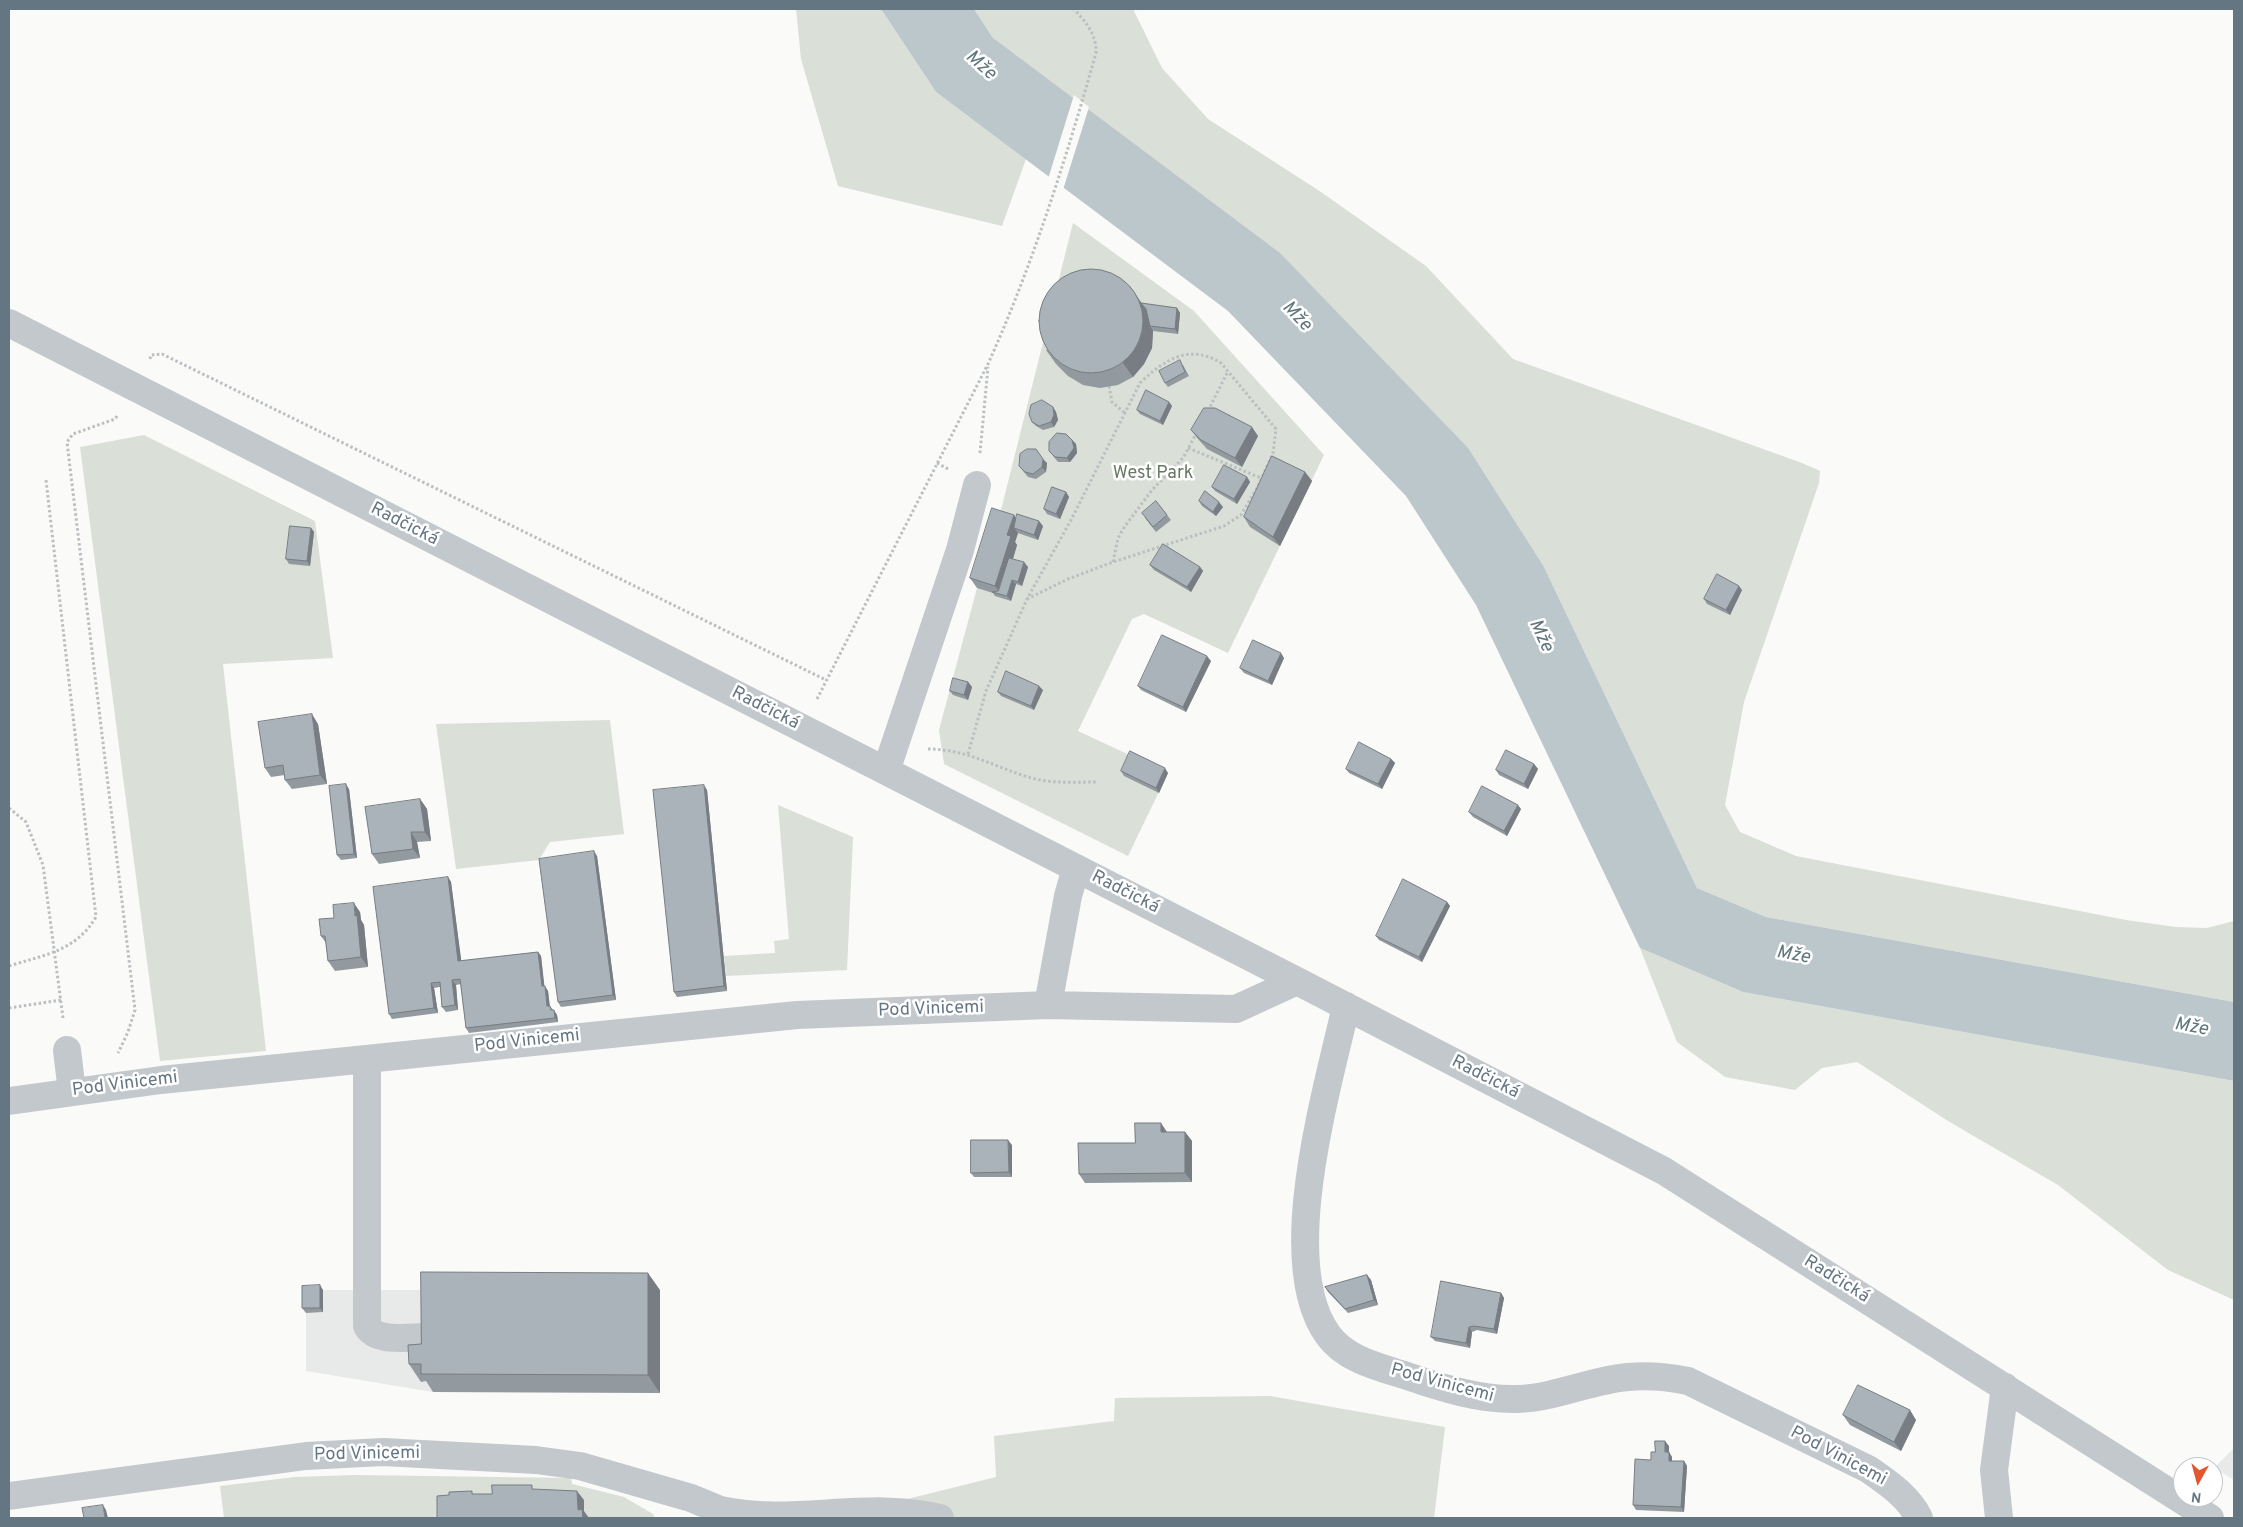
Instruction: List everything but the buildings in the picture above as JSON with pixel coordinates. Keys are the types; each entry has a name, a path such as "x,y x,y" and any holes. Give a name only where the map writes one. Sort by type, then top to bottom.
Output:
{"street":[{"name":"Radčická","path":"9,323 1346,1006 1664,1171 2210,1518"},
{"path":"886,771 960,550 977,485"},
{"path":"1048,1005 1068,896 1076,868"},
{"name":"Pod Vinicemi","path":"9,1101 161,1080 797,1015 1048,1005 1236,1009 1297,981"},
{"name":"Pod Vinicemi","path":"1346,1006 1311,1168 1304,1248 1310,1297 1328,1335 1358,1360 1439,1387 1502,1399 1536,1398 1627,1377 1664,1376 1688,1381 1868,1468 1895,1488 1913,1506 1919,1518"},
{"path":"67,1050 72,1092"},
{"path":"367,1059 367,1326 374,1334 381,1336 426,1337"},
{"path":"1999,1518 1994,1470 2005,1386"},
{"name":"Pod Vinicemi","path":"9,1496 297,1457 383,1452 508,1458 580,1466 691,1498 720,1514 762,1515 896,1511 940,1518"}],"path":[{"path":"116,1055 128,1032 135,1010 67,442 73,434 115,419 152,355 162,354 826,680 988,364 1010,315 1039,241 1096,53 1091,30 1074,9"},
{"path":"968,754 986,691 1027,599 1071,520 1140,383 1158,366 1175,357 1194,354 1210,356 1228,371 1276,429 1273,453 1241,515 1224,526 1113,562 1068,579 1027,599"},
{"path":"977,485 988,364"},
{"path":"1206,414 1228,371"},
{"path":"1109,386 1112,402 1125,412"},
{"path":"1113,562 1118,538 1125,526 1152,490 1183,458 1197,431"},
{"path":"1188,448 1261,478"},
{"path":"9,966 68,947 87,932 96,917 46,480"},
{"path":"942,749 968,754 1029,778 1058,782 1097,782"},
{"path":"9,808 26,822 43,865 67,1050"},
{"path":"9,1008 61,1000"}],"shaded area":[{"path":"306,1290 660,1290 660,1393 433,1392 306,1371"},
{"path":"2234,1448 2234,1480 2223,1473 2223,1459"}],"green space":[{"path":"796,9 881,9 936,92 1026,159 1002,226 838,186 801,59"},
{"path":"974,9 1133,9 1162,68 1208,119 1321,192 1426,266 1513,359 1820,471 1819,483 1744,702 1725,805 1740,832 1796,856 2126,920 2176,927 2207,928 2234,921 2234,1002 1766,917 1697,888 1544,567 993,38"},
{"name":"West Park","path":"1073,223 1194,311 1324,455 1228,653 1144,614 1132,619 1078,731 1168,773 1128,856 944,764 939,730 977,588 999,518"},
{"path":"144,435 315,521 333,658 223,664 266,1051 160,1061 80,447"},
{"path":"610,720 624,834 550,842 539,860 456,869 436,724"},
{"path":"778,805 853,837 847,970 726,976 724,956 775,953 774,941 789,939"},
{"path":"1640,948 1743,992 2234,1081 2234,1300 2168,1270 2058,1185 1948,1121 1857,1062 1822,1068 1795,1090 1725,1077 1677,1042"},
{"path":"1270,1396 1445,1427 1434,1518 876,1518 879,1506 996,1477 994,1436 1114,1421 1115,1398"},
{"path":"355,1475 571,1478 572,1484 624,1497 653,1514 655,1518 224,1518 220,1486 295,1477"}],"water":[{"name":"Mže","path":"881,9 974,9 993,38 1280,253 1468,448 1544,567 1697,888 1766,917 2234,1002 2234,1081 1743,992 1640,948 1476,605 1406,496 1228,311 936,92"}],"pier":[{"path":"1074,95 1089,107 1063,190 1048,179"}]}
